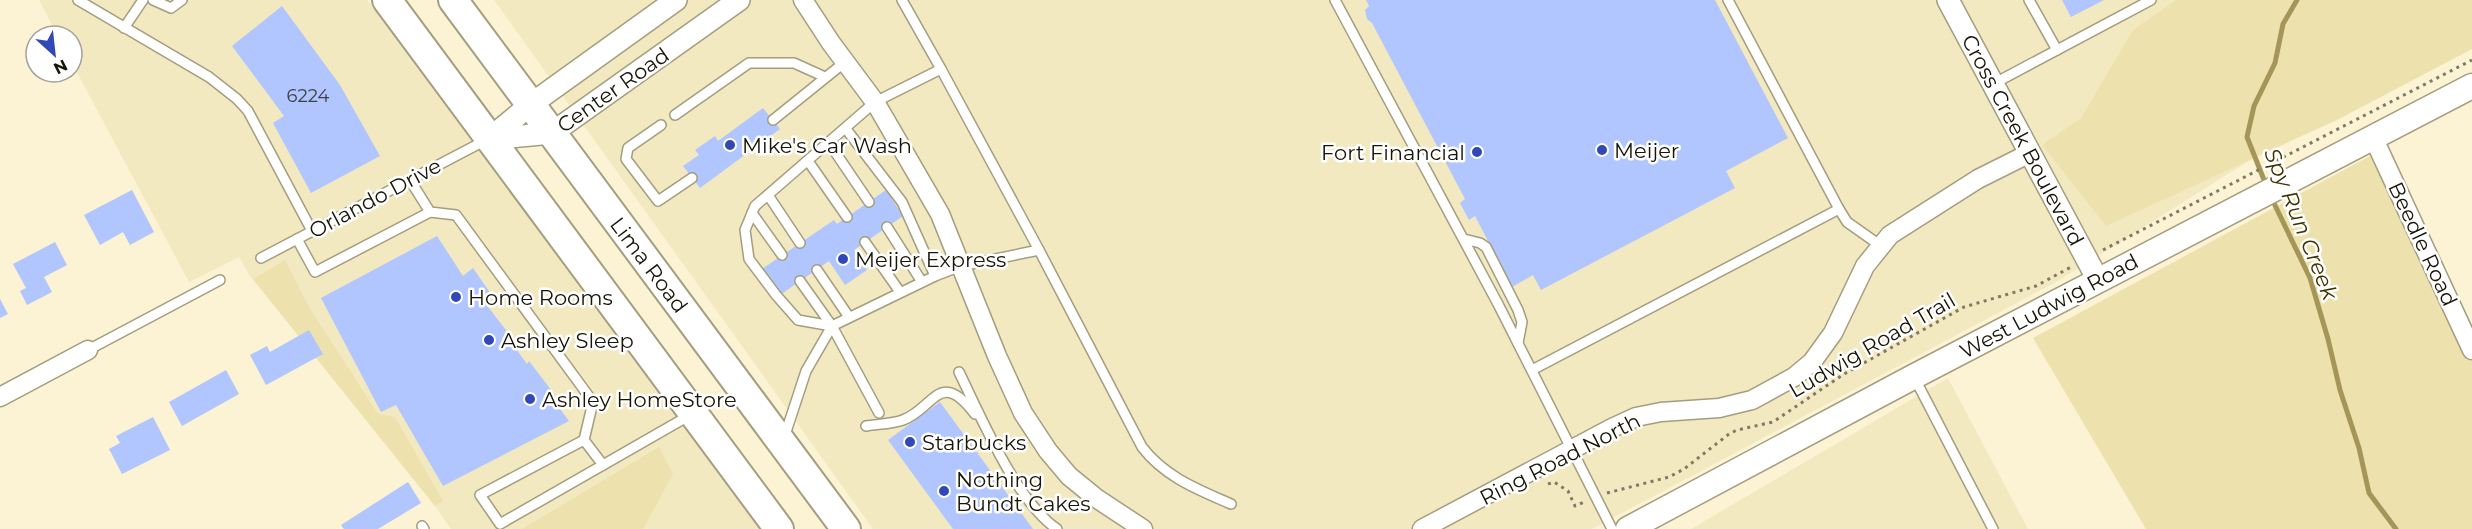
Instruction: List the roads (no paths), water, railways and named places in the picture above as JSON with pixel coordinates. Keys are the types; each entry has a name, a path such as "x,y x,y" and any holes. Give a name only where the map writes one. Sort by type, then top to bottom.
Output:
{"highway":[{"path":"387,0 779,529"},
{"name":"Lima Road","path":"453,0 846,529"}],"main road":[{"name":"West Ludwig Road","path":"1628,529 2098,280 2472,86"}],"street":[{"name":"Center Road","path":"489,139 530,105 675,0"},
{"name":"Center Road","path":"489,139 552,134 739,0"},
{"path":"803,0 875,102 940,214 996,356 1023,413 1048,451 1069,476 1096,498 1143,529"},
{"name":"Cross Creek Boulevard","path":"1948,0 2098,280"},
{"name":"Beedle Road","path":"2373,137 2472,350"},
{"name":"Ring Road North","path":"1422,529 1636,417 1660,412 1719,408 1752,400 1794,377 1812,362 1833,333 1865,266 1890,235 1978,179 2030,153"},
{"path":"0,397 88,350"}],"lane":[{"path":"78,0 208,76 237,99 248,111 312,231"},
{"path":"124,28 143,0"},
{"path":"153,0 171,8 182,0"},
{"path":"902,0 1039,250 1142,447 1152,460 1171,476 1230,504"},
{"path":"1335,0 1464,239 1612,529"},
{"path":"1728,0 1847,222 1881,246"},
{"path":"2029,0 2057,50"},
{"path":"1993,84 2151,0"},
{"path":"772,120 845,62"},
{"path":"675,115 750,63 794,63 825,77"},
{"path":"832,326 798,320 749,259 745,231 754,206 875,102 941,69"},
{"path":"662,125 628,148 626,159 658,201 692,178"},
{"path":"846,129 902,202 935,276"},
{"name":"Orlando Drive","path":"261,258 489,139"},
{"path":"829,143 869,202"},
{"path":"808,161 847,216"},
{"path":"410,180 430,212"},
{"path":"768,195 800,243"},
{"path":"1532,370 1839,209"},
{"path":"297,239 315,272 430,212 456,215 592,402 584,440 603,465"},
{"path":"752,213 782,255"},
{"path":"887,227 922,282"},
{"path":"1464,239 1486,247 1518,310 1522,322 1518,343"},
{"path":"865,242 900,292"},
{"path":"782,443 806,371 832,326 935,276 961,267 1039,250"},
{"path":"817,270 849,317"},
{"path":"88,350 220,280"},
{"path":"800,281 832,326 879,413"},
{"path":"958,372 1016,482 1047,522 1057,529"},
{"path":"1914,377 1993,529"},
{"path":"866,426 904,420 938,395 945,393 959,397 987,430"},
{"path":"584,440 480,495 500,524 694,413"}],"waterway":[{"name":"Spy Run Creek","path":"2266,185 2247,137 2254,106 2275,63 2283,24 2297,0"},
{"name":"Spy Run Creek","path":"2271,197 2310,278 2340,390 2359,448 2369,493 2396,529"}],"place":[{"name":"Mike's Car Wash","path":"730,145"},
{"name":"Meijer","path":"1602,150"},
{"name":"Fort Financial","path":"1477,152"},
{"name":"Meijer Express","path":"843,259"},
{"name":"Home Rooms","path":"456,297"},
{"name":"Ashley Sleep","path":"489,340"},
{"name":"Ashley HomeStore","path":"530,399"},
{"name":"Starbucks","path":"910,442"},
{"name":"Nothing Bundt Cakes","path":"944,491"}]}
